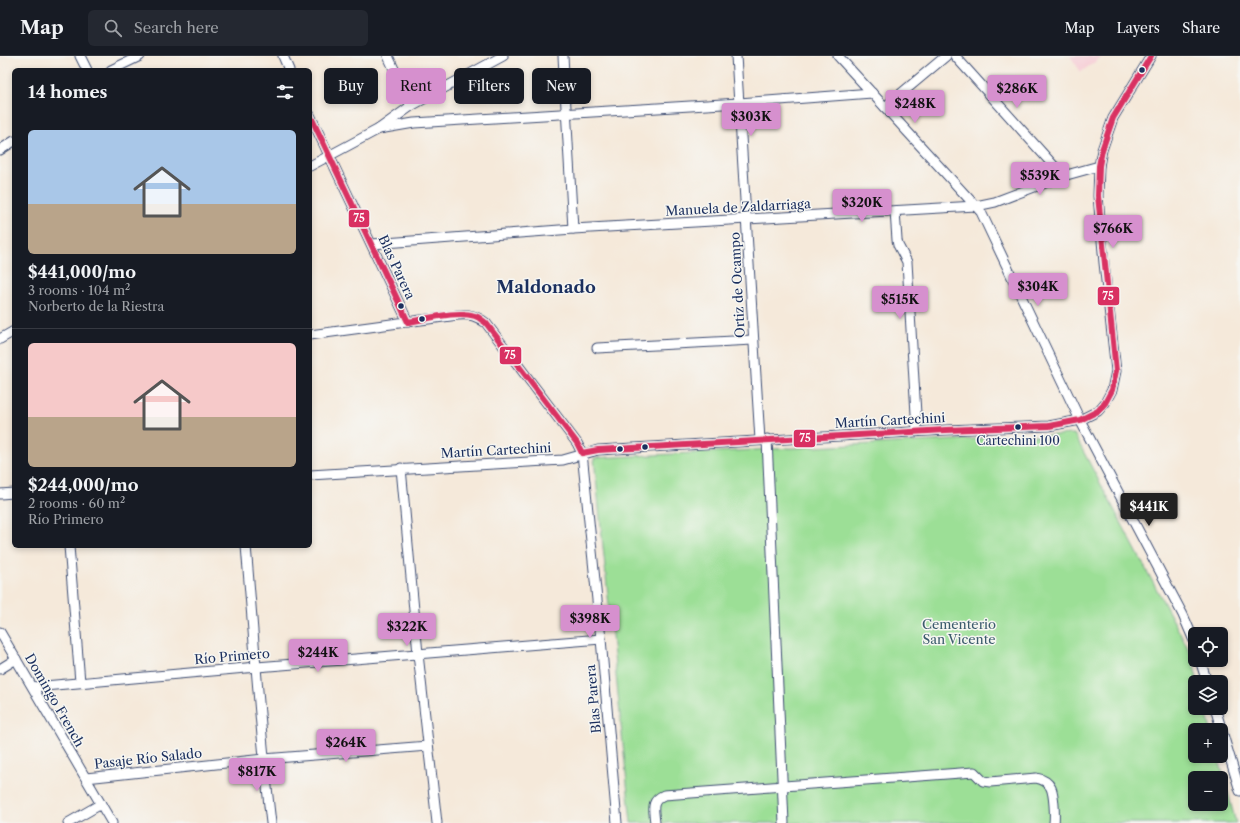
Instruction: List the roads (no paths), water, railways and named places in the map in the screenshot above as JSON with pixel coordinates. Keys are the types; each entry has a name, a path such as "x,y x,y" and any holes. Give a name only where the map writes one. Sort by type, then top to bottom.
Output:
{"street":[{"path":"80,56 86,68"},
{"path":"115,68 140,56"},
{"path":"283,56 288,68"},
{"path":"388,56 412,106"},
{"path":"312,165 379,129 412,106 491,59 503,56"},
{"path":"563,56 573,229"},
{"name":"Ortiz de Ocampo","path":"736,56 753,340 763,440 784,823"},
{"path":"838,56 981,212 1080,420 1188,627"},
{"path":"885,107 946,56"},
{"path":"955,56 1063,176"},
{"name":"Martín Cartechini","path":"312,475 401,468 563,460 582,453 598,450 918,431 1049,426 1080,420 1098,411 1105,403 1112,390 1116,371 1098,196 1099,166 1106,137 1113,118 1151,56"},
{"path":"379,129 414,123 739,103 872,93"},
{"name":"Blas Parera","path":"312,119 408,322"},
{"path":"0,150 12,142"},
{"name":"Manuela de Zaldarriaga","path":"372,244 573,229 976,206 995,202 1063,176 1099,166"},
{"path":"896,210 898,246 904,254 907,262 918,431"},
{"path":"312,335 467,314 478,317 486,324 505,348 577,443 582,453"},
{"path":"1,336 12,332"},
{"path":"597,348 753,340"},
{"name":"Blas Parera","path":"582,453 601,639 617,823"},
{"path":"401,468 418,654 437,823"},
{"path":"0,494 12,493"},
{"path":"68,548 80,682"},
{"path":"246,548 264,759 272,823"},
{"name":"Domingo French","path":"0,632 112,823"},
{"name":"Río Primero","path":"33,687 601,639"},
{"path":"0,669 16,659"},
{"path":"1217,715 1240,790"},
{"name":"Pasaje Río Salado","path":"86,778 264,759 428,746"},
{"path":"655,823 653,806 658,798 664,795 974,772 983,781 990,782 1036,778 1042,779 1051,788 1055,816 1054,823"},
{"path":"68,823 101,804"}],"place":[{"name":"Cartechini 100","path":"1018,427"}],"district":[{"name":"Maldonado","path":"546,287"}],"park label":[{"name":"Cementerio San Vicente","path":"959,632"}]}
